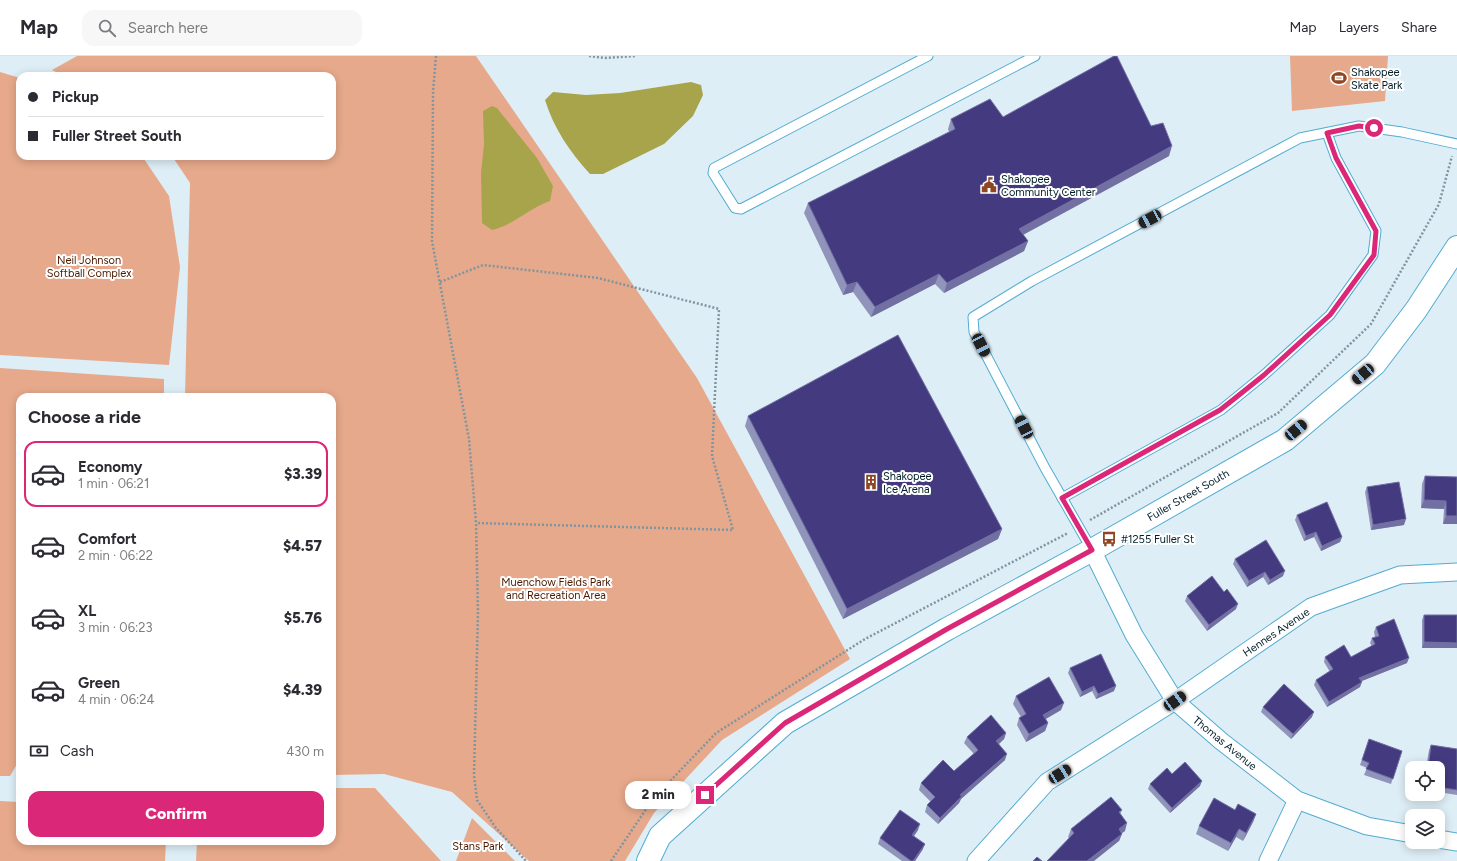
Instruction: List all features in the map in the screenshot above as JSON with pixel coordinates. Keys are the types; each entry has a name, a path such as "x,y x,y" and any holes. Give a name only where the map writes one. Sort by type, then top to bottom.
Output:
{"street":[{"name":"Fuller Street South","path":"648,861 660,836 785,723 947,629 1092,550 1285,440 1375,364 1416,310 1457,247"},
{"name":"Thomas Avenue","path":"1092,550 1134,635 1175,701 1220,741 1297,800 1367,826 1405,833"},
{"name":"Hennes Avenue","path":"976,861 1047,782 1175,701 1311,607 1400,575 1457,572"},
{"path":"1268,861 1297,800"},
{"path":"1445,840 1457,842"}],"lane":[{"path":"928,56 714,168 713,173 734,208 741,209 1035,56"},
{"path":"1092,550 1062,498 974,332 973,317 1032,281 1300,138 1359,126 1402,132 1457,144"},
{"path":"1062,498 1225,406 1264,375 1330,315 1374,255 1376,231 1336,158 1327,133"}],"path":[{"path":"436,56 433,92 431,208 432,241 469,439 476,523 478,612 474,775 476,794 477,800 496,828 526,861"},
{"path":"589,56 604,58 635,56"},
{"path":"440,282 483,265 598,278 719,310 712,456 733,530 476,523"}],"green space":[{"name":"Muenchow Fields Park and Recreation Area","path":"77,56 476,56 697,378 850,659 722,740 654,813 625,861 529,861 452,792 384,774 336,775 336,393 185,393 190,183 175,160 336,160 336,72 56,72 52,70"},
{"name":"Shakopee Skate Park","path":"1290,56 1388,56 1385,101 1292,111"},
{"name":"Neil Johnson Softball Complex","path":"0,72 16,77 16,160 145,160 169,196 180,267 169,365 0,355"},
{"path":"0,368 164,379 164,393 16,393 16,766 10,776 0,776"},
{"path":"336,788 375,788 441,861 196,861 197,845 336,845"},
{"path":"0,801 16,802 16,845 166,845 165,861 0,861"},
{"name":"Stans Park","path":"472,818 515,861 456,861"}],"shaded area":[{"path":"691,82 701,85 703,95 693,116 664,144 603,174 590,174 576,157 563,140 553,121 545,100 553,92 586,95 620,93"},
{"path":"492,106 497,108 537,158 553,186 550,201 500,228 492,230 482,223 481,173 484,144 483,111"}],"building":[{"name":"Shakopee Community Center","path":"1114,56 1117,56 1151,126 1163,123 1172,146 1019,229 1028,241 947,283 939,274 875,307 857,282 847,285 808,203 955,129 951,119 990,99 1003,117"},
{"name":"Shakopee Ice Arena","path":"898,335 1002,529 847,609 748,416"},
{"path":"1425,476 1457,477 1457,516 1446,516 1446,501 1424,500"},
{"path":"1399,482 1406,519 1373,525 1367,487"},
{"path":"1327,502 1342,537 1322,546 1316,532 1306,536 1297,515"},
{"path":"1266,540 1285,571 1270,580 1265,572 1249,581 1235,559"},
{"path":"1212,576 1224,592 1227,589 1238,604 1209,625 1187,596"},
{"path":"1424,615 1457,615 1457,643 1424,642"},
{"path":"1394,619 1409,658 1359,678 1362,682 1329,702 1316,680 1333,669 1325,657 1344,645 1351,657 1375,644 1372,638 1379,636 1376,627"},
{"path":"1101,654 1116,686 1098,694 1094,686 1082,692 1070,668"},
{"path":"1049,677 1064,703 1043,715 1048,723 1029,734 1019,718 1026,714 1016,696"},
{"path":"1284,684 1314,712 1293,734 1263,707"},
{"path":"991,715 1006,733 996,741 1007,754 960,795 962,796 940,818 927,805 935,797 921,783 943,760 954,771 978,750 967,737"},
{"path":"1369,739 1402,751 1393,779 1366,769 1369,763 1362,760"},
{"path":"1431,745 1457,749 1457,790 1445,788 1445,761 1429,761"},
{"path":"1185,762 1202,781 1172,808 1150,784 1167,768 1172,774"},
{"path":"1111,797 1122,810 1119,812 1127,823 1119,829 1122,834 1087,861 1047,861 1074,833 1071,829"},
{"path":"1214,798 1235,810 1238,804 1256,814 1246,833 1239,829 1231,843 1199,826"},
{"path":"900,810 920,824 912,835 925,844 913,861 880,838"},
{"path":"1037,857 1042,861 1033,861"}],"place":[{"name":"Shakopee Skate Park","path":"1339,78"},
{"name":"Shakopee Community Center","path":"989,185"},
{"name":"Shakopee Ice Arena","path":"871,482"},
{"name":"#1255 Fuller St","path":"1109,539"}],"route":[{"path":"705,795 785,723 947,629 1092,550 1062,498 1178,432 1220,410 1264,375 1330,315 1374,255 1376,231 1336,158 1327,133 1359,126 1374,128"}]}
